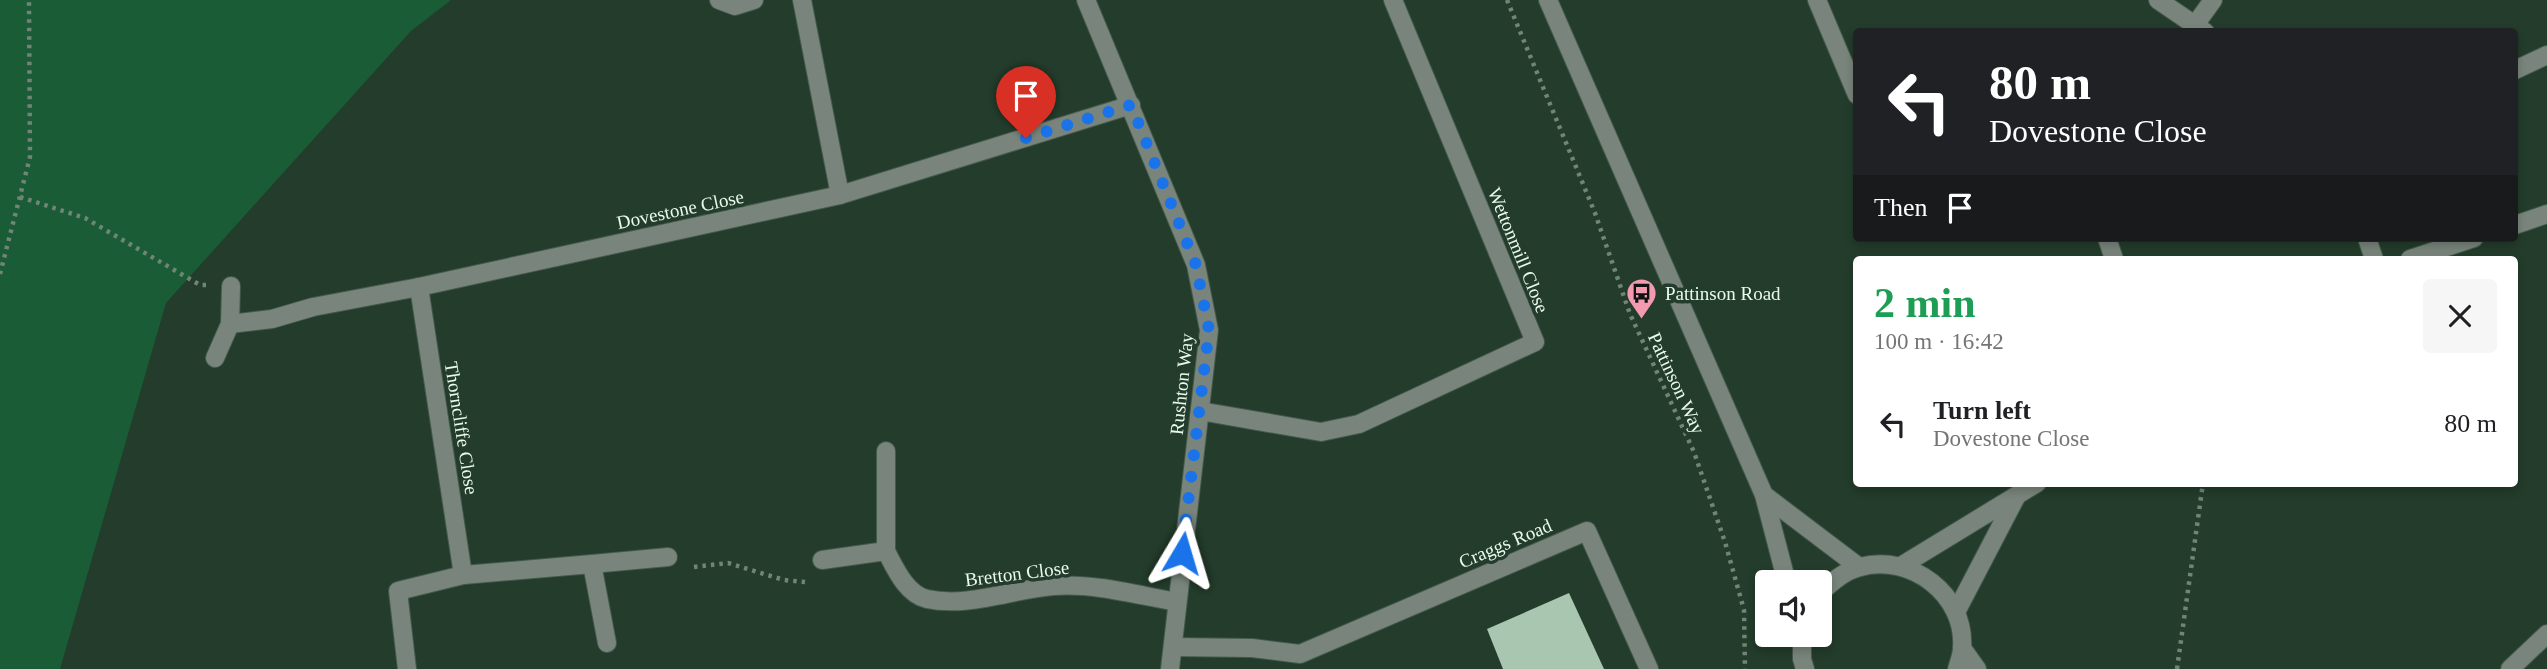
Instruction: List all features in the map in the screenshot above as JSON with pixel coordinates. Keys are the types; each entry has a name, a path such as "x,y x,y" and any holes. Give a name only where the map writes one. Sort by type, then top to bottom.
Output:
{"street":[{"path":"719,0 735,6 754,0"},
{"path":"802,0 840,195"},
{"name":"Rushton Way","path":"1086,0 1196,265 1209,330 1170,669"},
{"name":"Wettonmill Close","path":"1200,411 1321,432 1360,424 1535,342 1393,0"},
{"path":"1548,0 1764,495 1784,570"},
{"path":"1817,0 1853,86"},
{"path":"2158,0 2200,28 2213,0"},
{"path":"2518,70 2547,55"},
{"name":"Dovestone Close","path":"230,324 272,319 313,307 419,288 840,195 1131,105"},
{"path":"2518,224 2547,214"},
{"path":"2419,256 2462,242"},
{"path":"215,358 230,324 231,286"},
{"name":"Thorncliffe Close","path":"419,288 463,575"},
{"name":"Bretton Close","path":"886,451 886,551 900,579 924,598 954,601 1055,586 1082,586 1177,602"},
{"path":"1901,566 2031,487"},
{"path":"1764,495 1859,567"},
{"path":"1956,612 2016,497"},
{"name":"Craggs Road","path":"1172,647 1251,648 1303,661 1587,531 1648,669"},
{"path":"822,560 886,551"},
{"path":"407,669 398,591 463,575 668,557"},
{"path":"592,564 607,643"},
{"path":"1832,582 1859,567 1880,564 1901,566 1924,576 1943,592 1956,612 1962,649 1957,669"},
{"path":"2510,669 2547,634"},
{"path":"1801,647 1805,669"},
{"path":"1962,649 1977,669"}],"path":[{"path":"0,274 30,157 29,0"},
{"name":"Pattinson Way","path":"1507,0 1595,213 1630,314 1694,452 1725,542 1744,610 1745,669"},
{"path":"20,197 85,218 200,285 231,286"},
{"path":"2177,669 2202,487"},
{"path":"668,557 684,568 728,564 783,580 812,583 822,560"}],"green space":[{"path":"0,0 451,0 411,31 166,303 60,669 0,669"}],"building":[{"path":"1569,593 1604,669 1503,669 1487,629"}],"place":[{"name":"Pattinson Road","path":"1642,320"}],"route":[{"path":"1026,138 1131,105 1196,265 1209,330 1182,553"}]}
